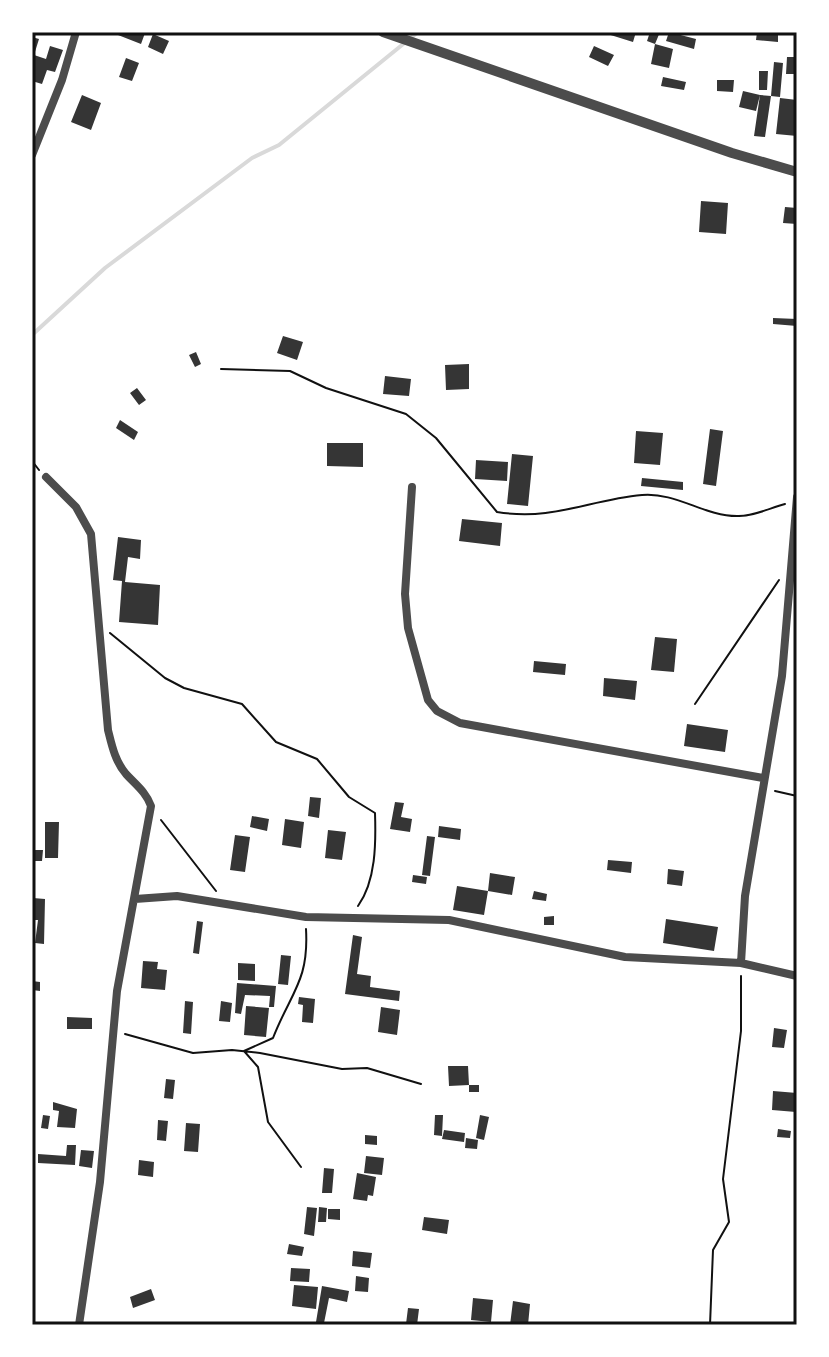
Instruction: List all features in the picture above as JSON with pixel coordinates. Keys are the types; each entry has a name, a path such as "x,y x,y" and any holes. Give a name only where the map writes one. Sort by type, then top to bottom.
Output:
{"street":[{"path":"32,155 62,80 76,32"},
{"path":"383,32 732,153 797,172"},
{"path":"46,477 76,507 91,534 111,744 124,771 147,795 151,806 135,899 121,957 100,1182 79,1325"},
{"path":"412,487 406,616 424,690 432,707 460,723 763,778"},
{"path":"741,963 745,896 782,676 797,499"},
{"path":"135,899 166,896 306,917 449,920 625,957 741,963 797,976"}],"path":[{"path":"221,369 290,371 326,388 406,414 436,438 497,512 529,517 644,495 677,499 702,510 739,517 797,499"},
{"path":"695,704 779,580"},
{"path":"100,625 165,678 184,688 242,704 276,742 317,759 349,797 375,813 376,840 367,893 350,917"},
{"path":"762,788 797,796"},
{"path":"151,806 225,904"},
{"path":"244,1051 273,1038 285,1006 304,977 308,955 306,917"},
{"path":"710,1325 713,1250 729,1222 723,1179 741,1031 741,963"},
{"path":"113,1031 193,1053 244,1051 342,1069 367,1068 421,1084"},
{"path":"244,1051 258,1067 268,1122 301,1167"}],"building":[{"path":"119,32 145,33 141,44 118,35"},
{"path":"601,32 636,32 633,42"},
{"path":"650,32 660,32 655,44 647,41"},
{"path":"669,32 696,39 694,49 666,41"},
{"path":"757,32 778,32 778,42 756,40"},
{"path":"153,34 169,41 163,54 148,47"},
{"path":"32,37 39,39 34,55 46,59 50,46 63,50 55,72 47,70 42,84 32,81"},
{"path":"655,44 673,49 669,68 651,64"},
{"path":"594,46 614,55 608,66 589,57"},
{"path":"787,57 797,57 797,74 786,74"},
{"path":"126,58 139,63 132,81 119,77"},
{"path":"774,62 783,63 780,97 771,96"},
{"path":"759,71 768,71 767,90 759,90"},
{"path":"663,77 686,82 684,90 661,86"},
{"path":"717,80 734,80 733,92 717,91"},
{"path":"743,91 760,95 756,111 739,107"},
{"path":"82,95 101,103 91,130 71,122"},
{"path":"760,95 771,96 765,137 754,136"},
{"path":"780,98 797,100 797,136 776,134"},
{"path":"701,201 728,203 726,234 699,232"},
{"path":"785,207 797,208 797,224 783,223"},
{"path":"773,318 797,319 797,326 773,324"},
{"path":"283,336 303,342 297,360 277,353"},
{"path":"196,352 201,364 195,367 189,355"},
{"path":"469,364 469,389 446,390 445,365"},
{"path":"385,376 411,379 409,396 383,394"},
{"path":"137,388 146,400 139,405 130,393"},
{"path":"120,420 138,432 134,440 116,428"},
{"path":"710,429 723,431 716,486 703,484"},
{"path":"636,431 663,433 660,465 634,463"},
{"path":"327,443 363,443 363,467 327,466"},
{"path":"512,454 533,456 528,506 507,504"},
{"path":"476,460 508,462 507,481 475,479"},
{"path":"642,478 683,482 683,490 641,486"},
{"path":"462,519 502,523 500,546 459,541"},
{"path":"118,537 141,540 140,559 128,557 125,582 160,585 158,625 119,622 122,581 113,580"},
{"path":"655,637 677,639 674,672 651,670"},
{"path":"534,661 566,664 565,675 533,672"},
{"path":"604,678 637,681 635,700 603,696"},
{"path":"687,724 728,730 725,752 684,746"},
{"path":"310,797 321,798 319,818 308,816"},
{"path":"395,802 404,803 401,817 412,819 410,832 390,829"},
{"path":"252,816 269,819 267,831 250,827"},
{"path":"285,819 304,822 301,848 282,845"},
{"path":"45,822 59,822 58,858 45,858"},
{"path":"439,826 461,829 460,840 438,837"},
{"path":"328,830 346,832 342,860 325,858"},
{"path":"235,835 250,837 245,872 230,870"},
{"path":"427,836 435,837 430,876 422,875"},
{"path":"32,850 43,850 42,861 32,861"},
{"path":"608,860 632,862 631,873 607,870"},
{"path":"668,869 684,871 682,886 667,884"},
{"path":"490,873 515,877 512,895 488,891"},
{"path":"413,875 427,877 426,884 412,882"},
{"path":"457,886 488,891 484,915 453,910"},
{"path":"534,891 547,894 546,901 532,899"},
{"path":"33,898 45,899 44,944 35,943 38,920 32,920"},
{"path":"554,916 554,925 544,925 544,917"},
{"path":"666,919 718,927 714,951 663,943"},
{"path":"197,921 203,922 199,954 193,953"},
{"path":"353,935 362,937 357,974 371,976 370,987 400,991 399,1001 345,994"},
{"path":"281,955 291,956 288,985 278,984"},
{"path":"143,961 158,962 157,969 167,970 165,990 141,988"},
{"path":"238,963 255,964 255,981 238,980"},
{"path":"32,981 40,982 40,991 32,990"},
{"path":"237,983 276,986 274,1007 269,1007 270,996 245,995 241,1014 235,1013"},
{"path":"299,997 315,999 313,1023 302,1022 303,1005 298,1004"},
{"path":"185,1001 193,1002 191,1034 183,1033"},
{"path":"221,1001 232,1003 230,1022 219,1021"},
{"path":"246,1006 269,1008 266,1037 244,1035"},
{"path":"381,1007 400,1010 397,1035 378,1032"},
{"path":"67,1017 92,1018 92,1029 67,1029"},
{"path":"774,1028 787,1030 784,1048 772,1047"},
{"path":"448,1066 468,1066 469,1085 449,1086"},
{"path":"166,1079 175,1080 173,1099 164,1098"},
{"path":"469,1085 479,1085 479,1092 469,1092"},
{"path":"773,1091 797,1093 796,1112 772,1110"},
{"path":"53,1102 77,1109 75,1128 57,1127 59,1111 53,1110"},
{"path":"43,1115 50,1116 48,1129 41,1128"},
{"path":"435,1115 443,1115 442,1136 434,1135"},
{"path":"480,1115 489,1117 484,1140 476,1138"},
{"path":"158,1120 168,1121 166,1141 157,1140"},
{"path":"186,1123 200,1124 198,1152 184,1151"},
{"path":"778,1129 791,1131 790,1138 777,1137"},
{"path":"444,1130 465,1133 464,1142 442,1139"},
{"path":"365,1135 377,1136 377,1145 365,1144"},
{"path":"466,1138 478,1140 477,1149 465,1148"},
{"path":"67,1145 76,1145 75,1165 38,1163 38,1154 66,1156"},
{"path":"81,1150 94,1151 92,1168 79,1166"},
{"path":"366,1156 384,1158 382,1175 364,1173"},
{"path":"139,1160 154,1162 153,1177 138,1175"},
{"path":"324,1168 334,1169 332,1193 322,1193"},
{"path":"357,1173 376,1177 373,1196 368,1195 367,1201 353,1199"},
{"path":"307,1207 317,1208 314,1236 304,1234"},
{"path":"319,1207 327,1208 326,1222 318,1222"},
{"path":"328,1209 340,1209 340,1220 328,1219"},
{"path":"424,1217 449,1220 447,1234 422,1230"},
{"path":"289,1244 304,1247 302,1256 287,1254"},
{"path":"353,1251 372,1253 370,1268 352,1266"},
{"path":"291,1268 310,1269 309,1282 290,1281"},
{"path":"356,1276 369,1278 368,1292 355,1291"},
{"path":"294,1285 318,1287 316,1309 292,1306"},
{"path":"322,1286 349,1291 347,1302 329,1298 324,1323 316,1322"},
{"path":"151,1289 155,1300 133,1308 130,1297"},
{"path":"473,1298 493,1300 491,1322 471,1320"},
{"path":"513,1301 530,1304 528,1325 510,1325"},
{"path":"408,1308 419,1309 417,1325 406,1324"}],"waterway":[{"path":"32,335 105,268 252,158 279,145 418,32"}]}
